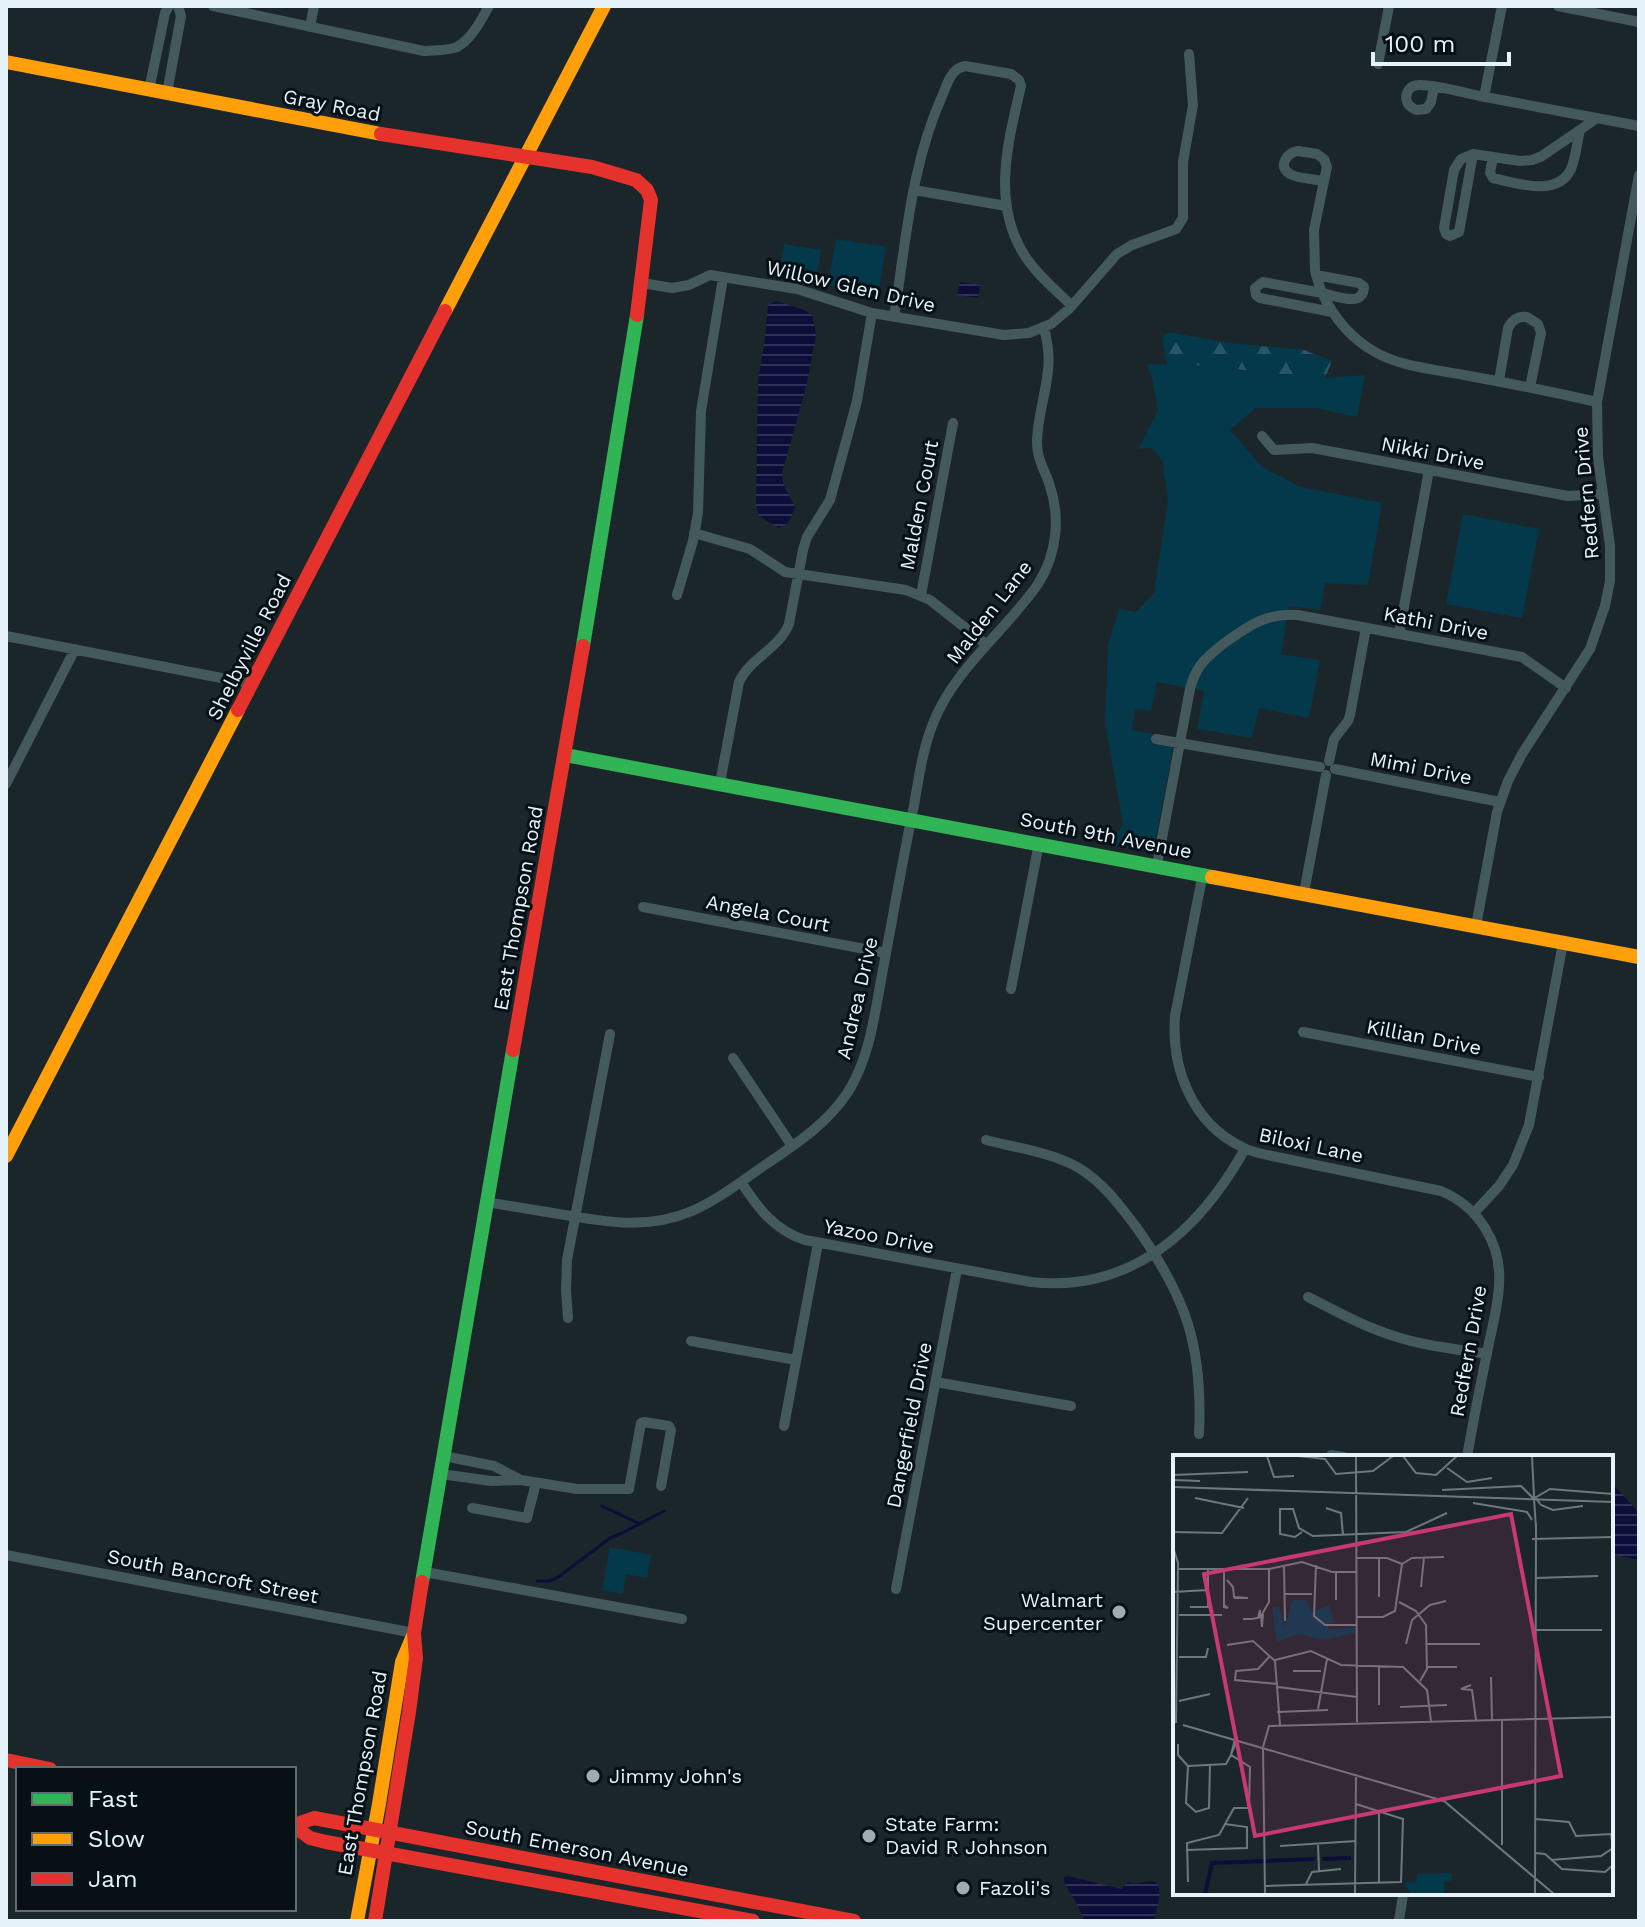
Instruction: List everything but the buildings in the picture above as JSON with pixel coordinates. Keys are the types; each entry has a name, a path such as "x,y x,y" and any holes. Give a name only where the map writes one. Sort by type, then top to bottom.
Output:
{"main road":[{"path":"526,156 603,6"},
{"name":"Gray Road","path":"6,62 400,138 592,167 628,176 647,190"},
{"name":"Shelbyville Road","path":"6,1156 526,156"},
{"name":"East Thompson Road","path":"357,1921 382,1831 402,1662 414,1633 425,1572 565,755 642,283 651,214 647,190"},
{"name":"South 9th Avenue","path":"565,755 1639,957"},
{"path":"6,1760 40,1767"},
{"name":"South Emerson Avenue","path":"296,1824 314,1818 854,1921"},
{"name":"South Emerson Avenue","path":"296,1827 310,1838 377,1852 753,1921"},
{"name":"East Thompson Road","path":"375,1921 384,1874 377,1852"}],"street":[{"path":"149,90 169,6"},
{"path":"167,93 181,16 178,6"},
{"path":"213,6 424,51 456,48 466,40 489,6"},
{"path":"310,27 314,6"},
{"path":"1378,64 1389,6"},
{"path":"1484,97 1502,6"},
{"path":"1558,6 1639,22"},
{"name":"Willow Glen Drive","path":"642,283 672,288 689,285 710,275 797,289 872,313 1004,335 1044,327 1072,306 1117,254 1132,245 1176,229 1183,218 1183,162 1193,105 1189,54"},
{"path":"894,317 914,190 930,125 953,73 959,67 969,66 1009,73 1020,82 1006,159 1006,206 1013,234 1026,259 1072,306"},
{"path":"1434,87 1639,126"},
{"path":"1473,154 1459,232 1450,236 1444,228 1454,170 1461,159 1473,154 1532,160 1597,118"},
{"path":"1493,157 1490,173 1493,178 1537,187 1555,184 1565,177 1572,166 1580,130"},
{"name":"Redfern Drive","path":"1476,926 1500,802 1517,762 1595,637 1609,589 1610,546 1597,447 1597,402 1639,175"},
{"path":"1324,181 1314,236 1316,275 1332,312 1351,335 1370,349 1405,364 1597,402"},
{"path":"914,190 1006,206"},
{"path":"1316,275 1359,283 1365,290 1355,300 1263,282 1256,286 1255,291 1261,299 1332,312"},
{"path":"677,595 699,505 701,411 723,278"},
{"path":"720,783 739,682 785,633 791,618 800,558 807,537 830,500 857,401 872,313"},
{"path":"1499,381 1508,328 1517,318 1527,317 1538,324 1541,333 1530,387"},
{"name":"Malden Lane","path":"911,819 926,746 938,710 1036,586 1052,555 1056,534 1054,501 1040,464 1037,445 1048,371 1044,327"},
{"name":"Malden Court","path":"921,595 953,423"},
{"name":"Nikki Drive","path":"1262,436 1274,450 1312,448 1568,496 1602,494"},
{"path":"1399,634 1429,470"},
{"path":"694,533 750,549 780,570 921,595 987,645"},
{"name":"Kathi Drive","path":"1180,742 1192,682 1204,660 1253,623 1273,616 1290,614 1522,657 1566,688"},
{"path":"1304,893 1327,768 1334,739 1348,721 1366,628"},
{"path":"6,636 252,684"},
{"path":"6,784 75,649"},
{"name":"Mimi Drive","path":"1156,739 1500,802"},
{"path":"1157,865 1180,742"},
{"name":"Andrea Drive","path":"741,1182 826,1119 856,1078 871,1035 911,819"},
{"path":"1011,989 1039,843"},
{"name":"Biloxi Lane","path":"1203,873 1175,1016 1175,1049 1180,1074 1195,1104 1217,1130 1245,1149 1430,1187 1448,1194 1474,1213"},
{"name":"Angela Court","path":"643,907 886,953"},
{"path":"1474,1213 1499,1186 1517,1157 1529,1125 1563,943"},
{"name":"Killian Drive","path":"1303,1032 1539,1077"},
{"path":"568,1318 567,1260 610,1034"},
{"path":"733,1058 792,1146"},
{"path":"986,1140 1056,1157 1079,1168 1093,1177 1122,1207 1155,1253 1173,1286 1190,1329 1199,1372 1199,1434"},
{"name":"Yazoo Drive","path":"741,1182 774,1224 796,1237 1031,1282 1078,1283 1114,1275 1155,1253 1184,1229 1213,1198 1245,1149"},
{"path":"486,1202 608,1223 632,1224 682,1215 709,1203 741,1182"},
{"name":"Redfern Drive","path":"1467,1455 1500,1277 1493,1244 1474,1213"},
{"path":"784,1426 818,1243"},
{"name":"Dangerfield Drive","path":"896,1589 957,1269"},
{"path":"1308,1297 1392,1336 1487,1354"},
{"path":"691,1341 796,1360"},
{"path":"936,1382 1071,1406"},
{"path":"441,1474 491,1481 521,1480 577,1489 629,1489 641,1423 645,1422 669,1426 671,1430 661,1486"},
{"path":"444,1456 494,1466 521,1480"},
{"path":"472,1508 527,1518 536,1483"},
{"name":"South Bancroft Street","path":"6,1555 414,1633"},
{"path":"425,1572 682,1619"},
{"path":"1399,1921 1403,1895"}],"green space":[{"path":"836,239 886,247 878,293 828,285"},
{"path":"784,244 821,250 817,276 780,270"},
{"path":"1169,332 1228,343 1304,350 1332,361 1325,378 1312,379 1212,366 1167,365 1162,337"},
{"path":"1147,364 1212,366 1312,379 1365,375 1357,417 1316,408 1255,408 1230,430 1262,467 1301,487 1382,503 1368,585 1325,583 1320,610 1289,606 1281,654 1320,660 1309,718 1259,708 1252,738 1197,729 1204,691 1157,682 1151,711 1135,709 1132,730 1175,738 1156,837 1147,851 1110,844 1123,824 1105,723 1108,645 1119,609 1136,612 1154,593 1168,499 1162,460 1152,448 1138,449 1158,411"},
{"path":"1463,514 1539,529 1522,618 1446,604"},
{"path":"610,1547 651,1555 647,1578 626,1574 623,1594 602,1590"}],"shaded area":[{"path":"960,282 980,285 978,298 957,295"},
{"path":"776,301 812,315 816,334 807,383 782,473 785,488 795,508 788,523 779,528 759,516 756,505 758,381 768,305"},
{"path":"1613,1484 1639,1513 1639,1560 1613,1554"},
{"path":"1064,1877 1121,1889 1128,1882 1157,1883 1159,1897 1154,1921 1084,1921 1064,1881"}],"waterway":[{"path":"602,1506 638,1523"},
{"path":"537,1581 557,1578 610,1538 664,1511"}],"traffic: fast":[{"path":"583,646 637,315"},
{"path":"565,755 1212,877"},
{"path":"422,1582 513,1050"}],"traffic: slow":[{"path":"445,311 604,6"},
{"path":"6,62 381,134"},
{"path":"6,1156 238,710"},
{"path":"1212,877 1639,957"},
{"path":"357,1921 402,1662 413,1636"}],"traffic: jam":[{"path":"381,134 592,167 636,180 647,190 651,200 637,315"},
{"path":"238,710 445,311"},
{"path":"513,1050 583,646"},
{"path":"375,1921 409,1712 416,1658 414,1633 422,1582"},
{"path":"6,1760 40,1767"},
{"path":"296,1824 314,1818 854,1921"},
{"path":"296,1828 310,1838 326,1842 753,1921"}],"place":[{"name":"Walmart Supercenter","path":"1119,1612"},
{"name":"Jimmy John's","path":"593,1776"},
{"name":"State Farm: David R Johnson","path":"869,1836"},
{"name":"Fazoli's","path":"963,1888"}]}
